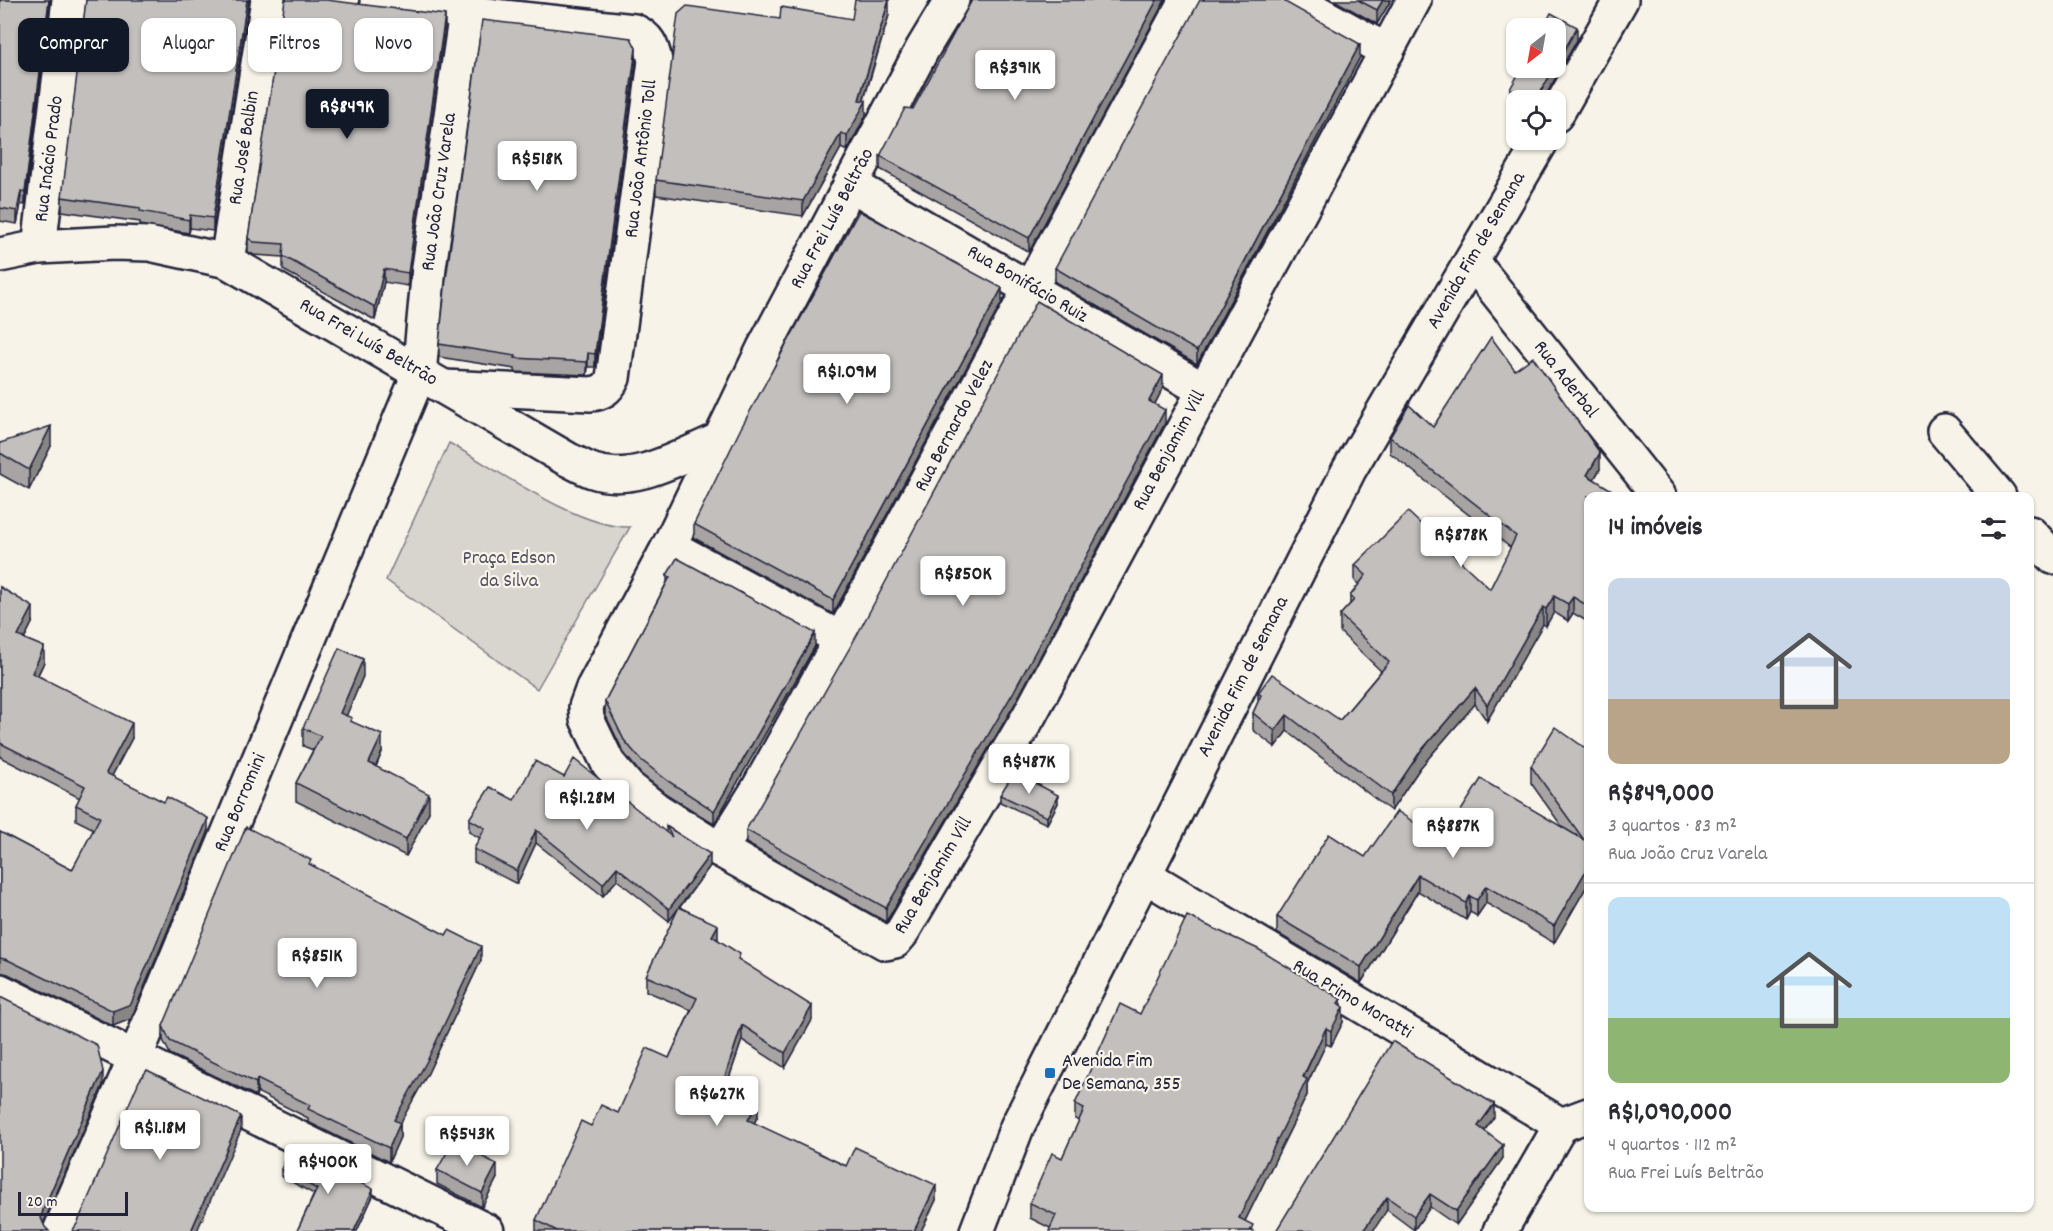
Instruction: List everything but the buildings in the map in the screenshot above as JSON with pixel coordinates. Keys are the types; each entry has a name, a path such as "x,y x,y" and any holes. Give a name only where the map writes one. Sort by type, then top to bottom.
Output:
{"street":[{"name":"Rua Inácio Prado","path":"39,248 69,0"},
{"name":"Rua José Balbin","path":"227,261 268,0"},
{"name":"Rua João Antônio Toll","path":"377,0 634,31 649,41 655,60 621,323 613,378 609,386 601,393 590,394 432,380"},
{"name":"Rua Frei Luís Beltrão","path":"669,546 719,440 850,184 923,48 952,0"},
{"name":"Rua Bernardo Velez","path":"720,850 758,789 841,639 1186,0"},
{"path":"1294,0 1387,51"},
{"name":"Rua Benjamim Vill","path":"669,546 592,688 586,707 587,719 608,763 628,787 657,810 720,850 877,939 886,942 895,941 1029,716 1202,389 1414,0"},
{"path":"1566,97 1621,0"},
{"name":"Rua João Cruz Varela","path":"432,380 429,267 466,12"},
{"name":"Avenida Fim de Semana","path":"977,1231 1017,1126 1349,470 1536,150"},
{"name":"Rua Bonifácio Ruiz","path":"850,184 1202,389"},
{"name":"Rua Frei Luís Beltrão","path":"0,255 39,248 114,243 149,244 227,261 567,459 594,472 627,475 659,465 719,440"},
{"name":"Rua Aderbal","path":"1472,261 1656,492"},
{"name":"Rua Borromini","path":"60,1231 432,380"},
{"path":"1944,431 1996,492"},
{"path":"2034,537 2053,557"},
{"path":"669,546 841,639"},
{"name":"Rua Primo Moratti","path":"1144,875 1575,1120"},
{"path":"0,991 487,1231"},
{"path":"1500,1231 1575,1120"}],"green space":[{"name":"Praça Edson da Silva","path":"449,443 562,508 609,525 630,527 537,689 386,580"}],"place":[{"name":"Avenida Fim De Semana, 355","path":"1050,1073"}]}
